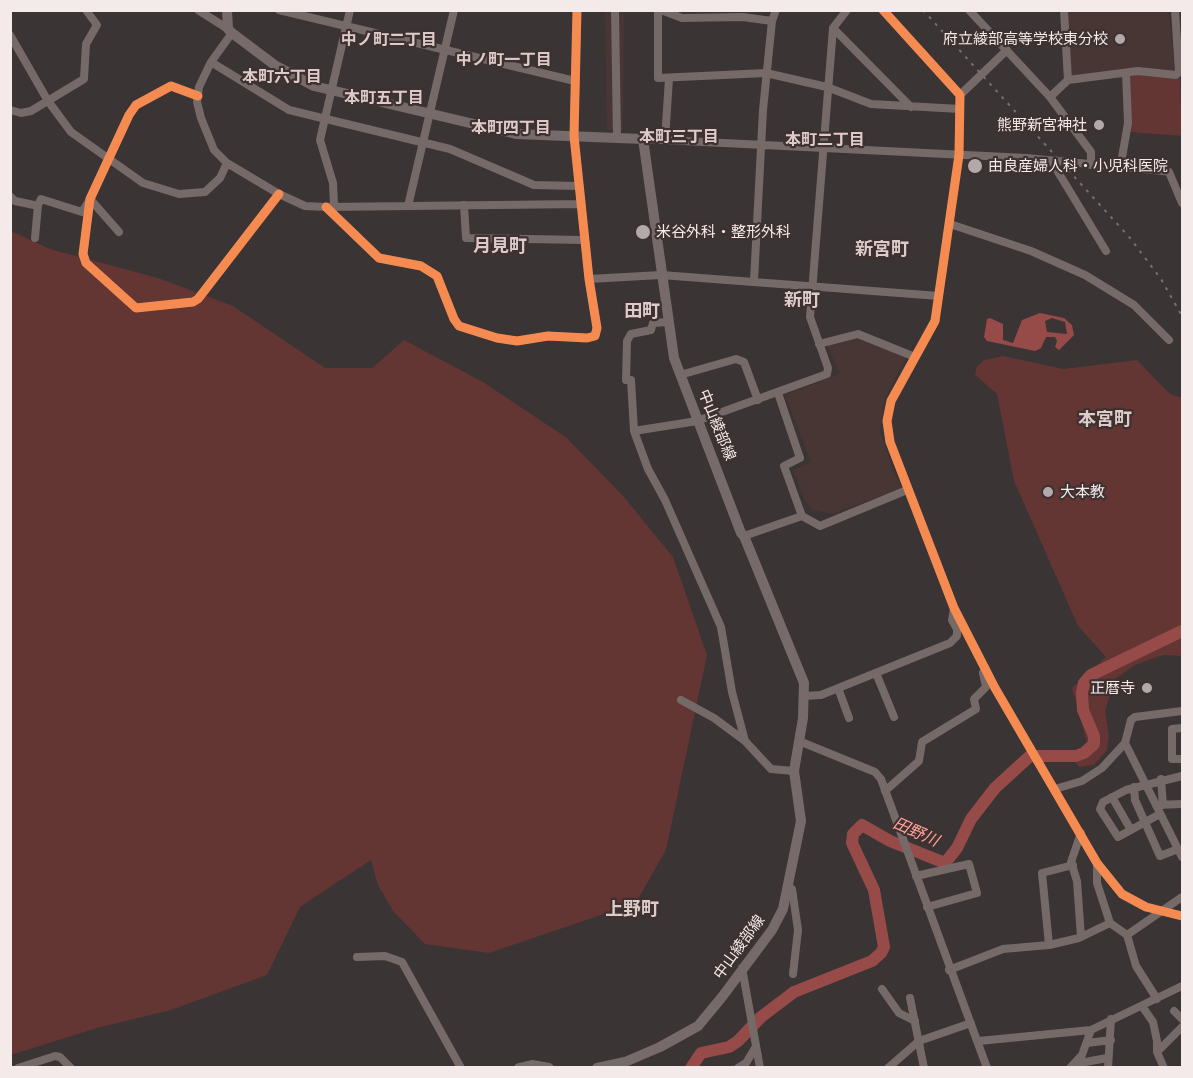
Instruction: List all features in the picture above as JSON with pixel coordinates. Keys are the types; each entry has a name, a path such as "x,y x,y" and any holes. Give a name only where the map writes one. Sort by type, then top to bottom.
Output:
{"main road":[{"path":"227,10 230,31 276,66 314,86 516,134 643,139"},
{"name":"中山綾部線","path":"597,1068 625,1062 646,1054 698,1026 772,930 783,909 801,821 794,771 805,696 804,683 697,421 674,358 643,139"},
{"path":"519,1068 532,1065 549,1068"}],"street":[{"path":"10,110 21,113 30,111 84,79 86,44 97,25 86,10"},
{"path":"198,10 230,31 199,87 201,118 214,150 227,163 279,195 305,206 581,204"},
{"path":"279,10 575,81"},
{"path":"330,206 333,183 320,140 350,10"},
{"path":"408,206 432,113 454,10"},
{"path":"330,206 379,258 421,266 437,276 459,326 497,338 518,341 548,336 587,338 595,336 597,328 589,279 574,136 577,10"},
{"path":"615,10 617,137"},
{"path":"772,21 698,14 682,18 660,10 658,78 766,73 827,87 871,104 960,109"},
{"path":"754,281 766,73 772,21 776,10"},
{"path":"634,431 697,421 827,374 828,368 810,317 833,28 847,10"},
{"path":"883,10 960,95 959,155 935,321 891,400 886,421 890,442 954,609 982,663 1097,863 1122,894 1158,911 1182,916"},
{"path":"1064,10 1068,80"},
{"path":"1050,98 1068,80 1138,71 1176,75 1179,72 1175,10"},
{"path":"973,12 1050,98 1091,152 1092,165"},
{"path":"833,28 911,107"},
{"path":"10,35 48,101 71,132 143,183 179,194 206,192 220,178 227,163"},
{"path":"960,95 1007,50"},
{"path":"211,62 289,110 450,149 534,185 579,186"},
{"path":"1120,169 1128,123 1126,73"},
{"path":"665,140 669,78"},
{"path":"35,238 38,205 41,199 82,212 110,161 120,131 136,105 171,86 198,96"},
{"path":"643,139 959,155 1169,172 1182,203"},
{"path":"1052,162 1106,251"},
{"path":"90,199 83,254 86,263 132,306 141,308 198,299 279,195"},
{"path":"10,196 15,201 38,205"},
{"path":"90,199 119,232"},
{"path":"464,206 466,238 585,240"},
{"path":"950,224 1031,251 1085,275 1134,305 1169,340"},
{"path":"589,279 661,275 939,296"},
{"path":"668,322 653,323 651,330 631,334 627,341 626,380 631,380 634,431 648,469 665,500 721,627 732,692 745,741"},
{"path":"819,344 858,334 915,357"},
{"path":"680,375 736,359 744,362 758,400"},
{"path":"778,393 800,458 784,466 802,516 820,526 907,490"},
{"path":"744,536 802,516"},
{"path":"805,696 820,695 950,643 957,636 957,629 952,620 954,609"},
{"path":"885,791 919,761 922,742 976,709 974,699 987,687 982,663"},
{"path":"876,672 894,717"},
{"path":"838,688 849,718"},
{"path":"681,700 714,718 745,741 771,769 794,771"},
{"path":"1055,789 1091,776 1102,768 1125,743 1131,720 1135,717 1182,711"},
{"path":"1182,728 1172,729 1172,759 1182,759"},
{"path":"799,741 875,772 885,791 949,970 979,1041 987,1068"},
{"path":"1125,743 1160,808 1182,857"},
{"path":"1182,776 1134,787 1103,801 1100,809 1118,837 1145,822 1160,808 1182,804"},
{"path":"1160,808 1161,779"},
{"path":"1134,787 1135,800 1160,856 1178,849"},
{"path":"1112,797 1131,830"},
{"path":"1081,833 1071,861 1077,881 1081,937"},
{"path":"1097,863 1097,883 1110,923 1127,935 1136,966 1157,999"},
{"path":"916,876 969,864 977,893 927,907"},
{"path":"1049,945 1042,873 1073,865"},
{"path":"788,888 792,889 798,930 793,974"},
{"path":"1127,935 1158,911 1182,897"},
{"path":"949,970 1003,949 1049,945 1081,937 1110,923"},
{"path":"357,957 385,956 402,962 461,1068"},
{"path":"742,968 760,1068"},
{"path":"979,1041 1091,1030 1182,986"},
{"path":"882,989 898,1013 915,1022"},
{"path":"910,998 924,1068"},
{"path":"1142,1005 1153,1022 1158,1041 1157,1052 1164,1068"},
{"path":"1174,1011 1182,1019"},
{"path":"1072,1065 1107,1063 1111,1040 1111,1019"},
{"path":"892,1067 919,1041 971,1023"},
{"path":"1157,1052 1182,1027"},
{"path":"1072,1065 1082,1055 1091,1030"},
{"path":"1087,1043 1111,1040"},
{"path":"738,1068 746,1063 755,1048"},
{"path":"18,1068 55,1056 60,1057 71,1068"}],"shaded area":[{"path":"605,11 624,11 623,131 607,130"},
{"name":"府立綾部高等学校東分校","path":"1066,11 1169,11 1175,71 1072,76"},
{"path":"1139,74 1180,79 1182,136 1131,132 1130,77"},
{"path":"11,231 50,249 158,278 233,306 325,368 372,368 404,340 483,382 567,438 624,497 673,557 707,655 666,850 638,899 607,913 489,953 425,944 393,911 377,883 371,860 300,907 267,975 171,1010 97,1028 11,1055"},
{"path":"1040,313 1064,318 1072,325 1074,335 1059,350 1055,347 1057,341 1055,337 1046,337 1041,348 1035,351 987,341 984,337 987,319 990,318 1003,324 1003,340 1013,343 1022,320","holes":["1052,318 1065,322 1067,334 1047,332 1045,321"]},
{"path":"870,336 906,357 884,401 880,431 894,473 902,488 833,514 812,510 805,501 793,470 811,462 785,395 840,374 827,346 840,340"},
{"path":"1003,356 1063,369 1137,360 1170,394 1182,398 1182,656 1164,655 1154,658 1135,665 1115,679 1105,711 1109,736 1107,750 1094,765 1079,767 1076,763 1077,759 1090,753 1072,688 1106,657 1078,626 1014,481 997,394 975,375 977,366 984,360"}],"waterway":[{"name":"田野川","path":"691,1068 701,1053 729,1047 738,1041 761,1017 794,992 872,961 881,953 884,947 874,890 852,843 853,834 862,825 890,841 945,863 957,848 971,819 995,788 1030,756 1076,756 1084,753 1094,744 1094,736 1083,710 1082,693 1084,683 1091,675 1182,631"}],"railway":[{"path":"923,10 1130,238 1161,279 1182,316"}],"cycle path":[{"path":"326,207 379,258 421,266 437,276 459,326 497,338 517,341 548,336 587,338 595,336 597,328 589,279 574,136 577,10"},
{"path":"883,10 960,95 959,155 935,321 891,401 887,421 890,442 954,608 995,688 1097,863 1122,894 1146,907 1182,916"},
{"path":"198,96 171,86 136,105 129,115 90,199 83,254 86,263 136,308 193,302 198,299 279,194"}],"place":[{"name":"府立綾部高等学校東分校","path":"1120,39"},
{"name":"熊野新宮神社","path":"1099,125"},
{"name":"由良産婦人科・小児科医院","path":"975,166"},
{"name":"米谷外科・整形外科","path":"643,232"},
{"name":"大本教","path":"1048,492"},
{"name":"正暦寺","path":"1147,688"}],"district":[{"name":"中ノ町二丁目","path":"389,40"},
{"name":"中ノ町一丁目","path":"504,60"},
{"name":"本町六丁目","path":"282,77"},
{"name":"本町五丁目","path":"384,98"},
{"name":"本町四丁目","path":"511,128"},
{"name":"本町三丁目","path":"679,137"},
{"name":"本町二丁目","path":"825,140"},
{"name":"月見町","path":"500,246"},
{"name":"新宮町","path":"882,249"},
{"name":"新町","path":"802,300"},
{"name":"田町","path":"642,311"},
{"name":"本宮町","path":"1105,419"},
{"name":"上野町","path":"632,909"}]}
